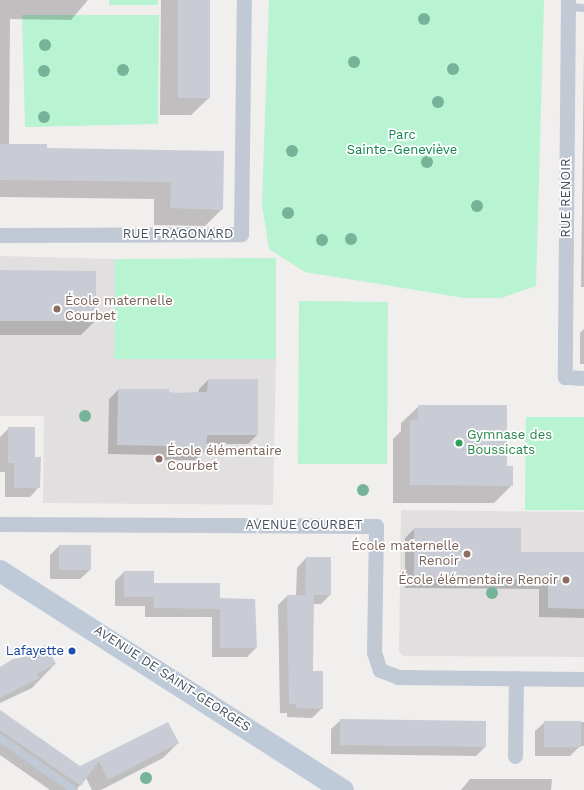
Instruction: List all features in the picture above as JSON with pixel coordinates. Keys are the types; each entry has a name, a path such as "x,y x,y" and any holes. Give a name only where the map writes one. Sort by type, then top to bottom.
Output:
{"main road":[{"name":"AVENUE DE SAINT-GEORGES","path":"0,571 343,790"}],"street":[{"name":"RUE FRAGONARD","path":"0,235 241,234 244,0"},
{"name":"RUE RENOIR","path":"568,4 565,377 584,378"},
{"name":"AVENUE COURBET","path":"0,524 376,526 374,652 380,670 398,677 584,679"},
{"path":"515,756 516,678"}],"lane":[{"path":"568,4 584,8"},
{"path":"0,738 74,790"}],"shaded area":[{"name":"École élémentaire Courbet","path":"0,256 115,259 114,359 276,359 273,505 43,503 44,416 0,416"},
{"path":"401,510 584,512 584,657 403,656 399,652"}],"green space":[{"path":"109,0 158,0 158,5 109,5"},
{"name":"Parc Sainte-Geneviève","path":"269,0 544,0 536,286 501,298 465,298 305,272 269,249 262,205"},
{"path":"22,15 159,15 158,124 25,127"},
{"path":"276,258 276,359 114,359 115,259"},
{"path":"299,301 388,302 387,464 298,464"},
{"path":"526,417 584,417 584,510 525,510"}],"building":[{"path":"178,0 210,0 210,98 178,98"},
{"path":"0,144 47,144 47,148 224,151 223,210 170,208 171,182 0,180"},
{"path":"0,270 96,271 96,321 0,321"},
{"path":"208,379 258,379 258,435 207,435 206,451 168,451 168,446 117,445 118,389 169,389 169,393 207,392"},
{"name":"Gymnase des Boussicats","path":"418,405 507,405 507,466 513,466 513,486 410,485 410,420 418,420"},
{"path":"8,427 35,427 35,457 41,457 40,488 14,488 14,463 8,463"},
{"name":"École maternelle Renoir","path":"414,528 521,528 521,552 584,552 584,609 548,608 548,580 414,579"},
{"path":"59,545 91,545 91,570 59,570"},
{"path":"306,557 331,557 331,595 314,595 313,671 323,671 323,709 296,708 296,704 289,704 287,595 305,595"},
{"path":"124,571 154,571 154,583 220,583 220,598 255,599 257,648 220,648 220,609 154,608 154,597 124,597"},
{"path":"46,645 56,664 37,674 39,678 0,698 0,667 13,659 20,658"},
{"path":"0,710 80,766 168,722 179,743 108,780 99,761 81,786 0,730"},
{"path":"340,719 486,721 486,747 340,745"},
{"path":"544,721 581,721 581,747 544,747"}],"place":[{"name":"École maternelle Courbet","path":"57,309"},
{"name":"Gymnase des Boussicats","path":"459,443"},
{"name":"École élémentaire Courbet","path":"159,459"},
{"name":"École maternelle Renoir","path":"467,554"},
{"name":"École élémentaire Renoir","path":"566,580"},
{"name":"Lafayette","path":"72,651"}]}
